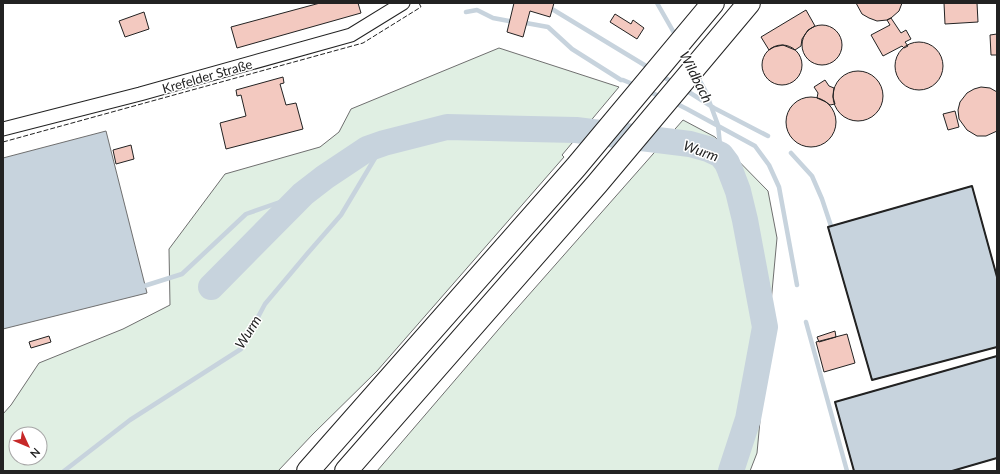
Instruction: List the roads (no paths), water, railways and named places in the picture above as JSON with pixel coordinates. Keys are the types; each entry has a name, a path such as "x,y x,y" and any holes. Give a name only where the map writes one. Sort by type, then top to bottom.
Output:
{"highway":[{"path":"308,471 576,167 713,3"},
{"path":"346,471 597,184 749,3"}],"street":[{"name":"Krefelder Straße","path":"3,129 140,94 351,35 403,3"}],"waterway":[{"name":"Wildbach","path":"657,3 677,38"},
{"path":"552,9 651,69"},
{"path":"466,12 477,10 493,18 509,21"},
{"path":"526,23 548,27 572,49 621,80 635,85"},
{"name":"Wildbach","path":"696,74 705,90 718,125 721,155"},
{"path":"660,75 674,83"},
{"path":"684,89 714,108 768,136"},
{"path":"648,91 663,98"},
{"path":"673,102 755,146 769,165 779,187 797,285"},
{"name":"Wurm","path":"211,287 303,194 325,177 367,149 384,143 447,127 576,130 690,144 708,149 721,155 727,163 738,191 745,220 765,327 748,419 731,471"},
{"name":"Wurm","path":"64,471 130,420 241,349 265,304 341,215 384,143"},
{"path":"791,153 812,176 831,226"},
{"path":"144,286 182,274 246,214 303,194"},
{"path":"806,322 847,471"}]}
